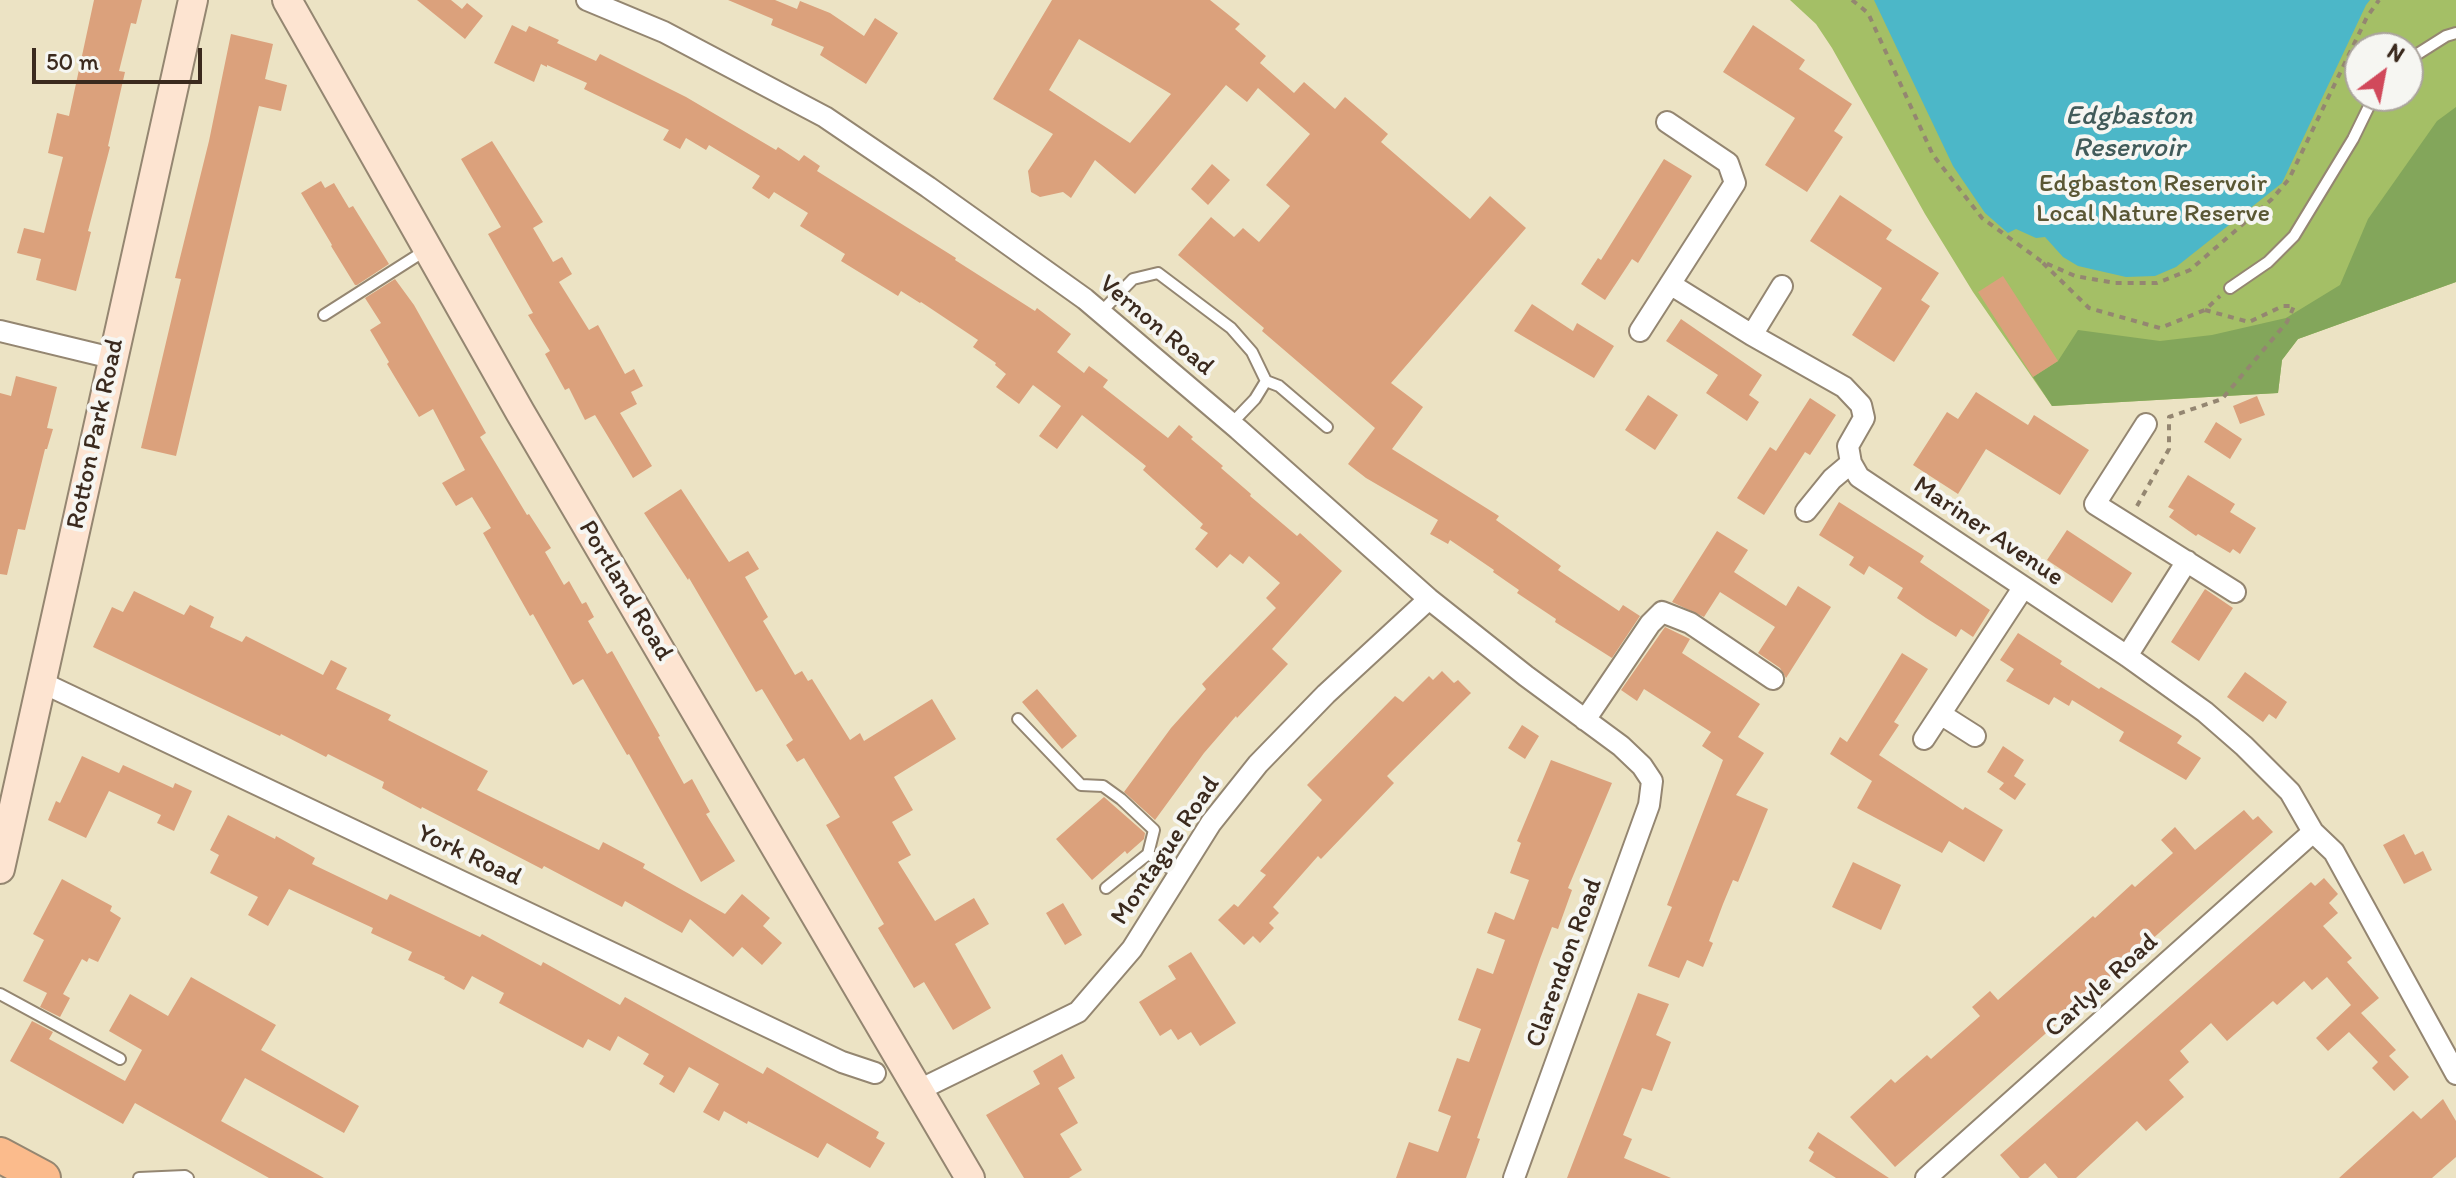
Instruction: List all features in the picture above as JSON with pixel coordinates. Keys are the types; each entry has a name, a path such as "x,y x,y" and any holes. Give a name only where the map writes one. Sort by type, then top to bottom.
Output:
{"highway":[{"path":"0,1155 43,1178"}],"main road":[{"name":"Rotton Park Road","path":"0,869 193,0"},
{"name":"Portland Road","path":"287,0 528,426 970,1178"}],"street":[{"name":"Vernon Road","path":"587,0 664,32 825,117 1101,312 1232,423 1429,599 1621,746 1642,766"},
{"path":"1640,331 1735,183 1728,163 1667,122"},
{"path":"1670,284 1844,387 1861,405 1864,418 1848,446 1851,463 1832,479 1806,511"},
{"path":"1752,335 1782,286"},
{"path":"0,331 112,358"},
{"path":"2146,424 2095,504 2235,592"},
{"name":"Mariner Avenue","path":"1851,463 1859,477 2127,656 2205,712 2290,792 2313,832 2334,852 2456,1074"},
{"path":"2127,656 2187,561"},
{"path":"1924,739 2023,588"},
{"name":"Montague Road","path":"919,1090 1078,1012 1132,949 1211,823 1258,764 1326,694 1429,599"},
{"path":"1585,720 1650,624 1662,612 1690,623 1773,679"},
{"name":"York Road","path":"43,683 842,1062 875,1073"},
{"path":"1942,715 1975,736"},
{"name":"Clarendon Road","path":"1514,1178 1649,805 1652,781 1642,766"},
{"name":"Carlyle Road","path":"1926,1178 2313,832"}],"lane":[{"path":"2424,50 2456,33"},
{"path":"2230,288 2268,262 2294,236 2366,112"},
{"path":"324,315 427,249"},
{"path":"1101,312 1133,279 1158,273 1231,328 1252,352 1266,381 1279,386 1327,427"},
{"path":"1232,423 1255,399 1266,381"},
{"path":"1018,719 1081,785 1103,786 1154,830 1148,854 1106,888"},
{"path":"1148,854 1179,874"},
{"path":"0,994 120,1059"},
{"path":"139,1178 188,1178"}],"path":[{"path":"1852,0 1868,13 1933,155 1982,218 2041,261 2089,308 2160,328 2205,310 2230,288"},
{"path":"2041,261 2075,276 2115,283 2157,283 2190,270 2272,199 2289,179 2367,17 2379,0"},
{"path":"2127,524 2169,449 2169,417 2222,399 2287,322 2294,306 2283,306 2249,322 2205,310"}],"green space":[{"name":"Edgbaston Reservoir Local Nature Reserve","path":"1790,0 2456,0 2456,282 2298,339 2282,360 2278,393 2052,406 1973,292 1925,214 1816,24"},
{"path":"2456,107 2456,282 2298,339 2282,360 2278,393 2052,406 2033,377 2058,361 2078,330 2160,341 2212,335 2286,318 2340,285 2368,219 2437,121"}],"water":[{"name":"Edgbaston Reservoir","path":"1874,0 2370,0 2353,32 2344,32 2344,52 2282,183 2176,267 2155,276 2126,277 2078,266 2063,257 2045,237 2036,238 2016,229 2008,233 1985,213 1953,166"}],"building":[{"path":"94,0 142,0 136,24 131,23 119,71 125,72 76,291 36,280 41,259 17,253 24,228 44,233 63,157 48,153 57,113 69,116"},
{"path":"417,0 451,0 462,9 467,3 483,16 465,39"},
{"path":"728,0 775,0 797,9 800,1 830,13 864,36 875,18 898,33 866,84 820,55 824,47 771,25 773,19"},
{"path":"1052,0 1210,0 1240,24 1235,29 1266,56 1260,63 1294,93 1304,82 1335,109 1345,97 1388,134 1381,142 1470,219 1490,196 1526,228 1391,383 1423,407 1392,449 1499,516 1496,520 1561,566 1558,570 1619,611 1623,605 1640,616 1612,658 1555,622 1556,619 1517,593 1519,590 1494,570 1450,540 1448,544 1430,534 1438,520 1348,464 1375,428 1178,255 1211,217 1234,237 1243,228 1259,242 1290,206 1266,185 1310,134 1258,88 1247,102 1226,85 1135,194 1095,160 1071,198 1063,192 1040,197 1031,192 1028,171 1053,134 993,99","holes":["1079,39 1171,94 1130,143 1049,90"]},
{"path":"512,25 526,32 529,26 596,61 600,54 686,97 776,150 778,147 799,161 804,155 820,166 817,171 1035,311 1037,308 1071,334 1057,352 1084,373 1089,366 1108,380 1103,387 1168,438 1179,425 1250,496 1297,536 1300,533 1342,571 1272,649 1288,664 1204,753 1155,820 1124,792 1171,728 1206,689 1202,684 1276,608 1266,598 1280,583 1249,556 1243,564 1230,554 1217,568 1195,549 1208,533 1200,528 1203,524 1143,470 1146,466 1082,415 1057,449 1039,436 1061,406 1033,385 1019,404 996,387 1006,374 973,347 978,340 921,302 901,291 898,296 841,261 845,254 800,226 808,213 774,192 769,199 752,188 760,176 709,145 706,150 686,138 680,149 663,140 669,130 584,89 587,83 547,65 541,64 534,82 494,63"},
{"path":"1753,25 1805,60 1799,69 1852,104 1834,131 1843,137 1807,192 1765,165 1795,118 1723,72"},
{"path":"231,34 273,44 265,79 287,85 281,111 259,106 176,456 141,448 181,279 175,278 209,141"},
{"path":"492,141 543,222 533,228 553,262 562,257 572,274 559,282 589,330 598,325 625,374 634,369 643,386 631,392 637,404 620,413 652,466 633,478 595,415 585,420 569,388 565,390 545,354 550,351 528,315 533,313 488,234 501,227 461,159"},
{"path":"1664,159 1692,176 1638,263 1632,259 1605,300 1581,284 1598,258 1601,260"},
{"path":"1212,164 1230,180 1208,205 1191,189"},
{"path":"321,181 325,188 334,183 349,208 353,206 389,264 357,285 301,193"},
{"path":"1840,195 1892,230 1886,239 1939,273 1921,300 1930,306 1894,362 1852,335 1882,288 1810,241"},
{"path":"2003,276 2058,361 2033,377 1978,292"},
{"path":"395,279 414,305 486,433 480,437 527,515 551,548 545,552 564,585 569,581 582,604 586,602 594,617 588,621 607,654 612,651 684,784 692,779 710,812 706,814 735,861 701,882 583,679 573,685 533,614 530,616 483,533 491,528 472,497 456,506 442,483 465,470 433,409 419,417 370,330 381,323 365,298"},
{"path":"1532,304 1573,331 1577,323 1614,346 1594,378 1514,331"},
{"path":"1681,319 1762,375 1749,395 1759,402 1747,421 1706,393 1718,375 1666,341"},
{"path":"16,376 57,387 47,428 53,429 25,530 18,529 7,575 0,574 0,393 11,396"},
{"path":"1976,392 2028,425 2034,415 2089,450 2060,495 1986,449 1958,494 1913,465 1947,412 1958,419"},
{"path":"1648,395 1678,415 1655,450 1625,430"},
{"path":"2257,396 2265,415 2240,424 2233,406"},
{"path":"1810,398 1836,415 1810,455 1805,452 1764,515 1737,498 1770,447 1776,451"},
{"path":"2216,422 2242,439 2230,459 2204,442"},
{"path":"2188,475 2235,504 2230,512 2256,528 2240,554 2233,549 2230,553 2198,534 2196,536 2169,517 2174,510 2168,507"},
{"path":"681,489 729,562 748,551 759,569 745,577 768,617 763,621 795,675 802,671 808,681 812,679 850,740 860,733 864,741 932,699 956,739 894,777 913,810 892,822 911,855 898,862 935,921 974,898 989,924 955,944 991,1008 953,1030 924,982 914,988 878,928 884,924 826,825 840,817 804,758 797,762 786,745 793,740 762,689 756,692 689,578 644,513"},
{"path":"1839,502 1924,556 1920,562 1990,610 1973,637 1961,629 1956,637 1926,618 1897,598 1903,588 1869,566 1864,575 1849,565 1854,557 1819,535"},
{"path":"2067,530 2132,573 2112,603 2047,560"},
{"path":"1717,531 1748,550 1734,572 1786,606 1798,586 1831,607 1786,678 1780,668 1758,653 1775,627 1720,592 1704,617 1672,602"},
{"path":"2205,589 2233,608 2199,661 2171,642"},
{"path":"134,591 184,615 190,605 214,617 210,627 242,642 246,636 323,675 331,660 347,668 336,689 391,715 388,720 488,771 477,790 599,850 603,842 645,864 643,868 725,914 742,894 770,918 763,926 782,943 762,965 742,947 733,957 690,919 682,933 625,901 622,907 544,866 542,869 421,809 382,788 384,782 328,754 326,757 93,647 112,607 123,612"},
{"path":"1665,627 1690,639 1682,653 1760,704 1738,737 1764,753 1736,795 1768,809 1738,882 1733,880 1723,904 1703,967 1687,960 1679,978 1648,966 1672,907 1667,905 1723,760 1702,746 1711,732 1644,689 1637,701 1621,690"},
{"path":"2018,633 2099,689 2101,687 2182,736 2177,743 2201,758 2186,780 2119,741 2124,732 2072,700 2069,706 2054,697 2049,705 2006,681 2014,669 2000,660"},
{"path":"1902,653 1928,669 1894,722 1899,725 1879,755 1963,810 1965,807 2003,830 1984,862 1949,841 1942,853 1857,808 1872,781 1830,754 1840,737 1847,742"},
{"path":"1442,671 1454,683 1458,680 1471,693 1387,776 1394,783 1321,859 1318,856 1273,907 1279,913 1269,923 1274,928 1260,943 1253,936 1244,945 1218,920 1234,904 1238,907 1266,875 1260,871 1322,800 1307,785 1395,696 1403,702 1429,676 1433,680"},
{"path":"2245,672 2287,702 2276,719 2269,714 2263,722 2227,697"},
{"path":"1037,689 1077,736 1062,749 1022,702"},
{"path":"1522,725 1539,736 1525,759 1508,748"},
{"path":"2003,746 2024,760 2014,776 2026,784 2015,800 1999,789 2004,783 1987,772"},
{"path":"82,756 119,773 123,765 173,788 175,783 192,791 174,831 157,823 161,815 109,791 86,838 48,820 56,801 60,803"},
{"path":"1551,760 1612,783 1568,888 1572,890 1558,929 1552,927 1540,959 1466,1178 1396,1178 1409,1142 1438,1152 1451,1116 1438,1111 1457,1058 1469,1062 1481,1029 1458,1020 1477,968 1493,974 1505,940 1487,933 1495,912 1514,920 1529,880 1510,873 1521,843 1517,841"},
{"path":"1104,797 1145,833 1144,839 1092,880 1056,839"},
{"path":"2244,810 2253,820 2258,816 2273,832 1895,1167 1850,1117 1891,1079 1895,1083 1927,1055 1931,1059 1980,1016 1972,1007 1990,991 1998,1000 2093,916 2095,918 2132,884 2135,887 2173,853 2161,840 2175,827 2195,850"},
{"path":"228,815 275,839 276,836 315,858 312,864 387,900 390,894 480,937 482,934 541,966 543,962 620,1005 625,997 763,1074 767,1067 879,1132 876,1138 885,1143 870,1168 827,1143 818,1158 724,1111 719,1121 703,1112 719,1084 689,1067 674,1093 659,1084 664,1076 643,1064 649,1054 618,1036 610,1051 588,1039 583,1048 499,1003 504,993 472,976 464,990 445,977 408,960 412,952 371,933 373,928 289,889 268,926 248,915 258,897 210,873 219,855 210,850"},
{"path":"2404,834 2415,855 2423,851 2432,870 2404,884 2383,845"},
{"path":"1853,862 1901,885 1881,930 1832,907"},
{"path":"2324,878 2338,894 2329,903 2338,913 2323,926 2352,958 2347,962 2379,998 2361,1013 2396,1050 2389,1056 2409,1077 2394,1091 2372,1068 2378,1062 2349,1032 2328,1051 2316,1038 2351,1005 2327,977 2312,990 2304,981 2277,1005 2273,1001 2227,1041 2211,1023 2180,1051 2189,1062 2169,1080 2184,1097 2146,1131 2137,1121 2076,1178 2058,1178 2045,1163 2028,1178 2020,1178 2000,1155 2311,882 2315,886"},
{"path":"62,879 112,906 110,911 121,918 98,962 82,959 63,994 70,998 60,1017 40,1007 47,993 23,981 44,940 33,934"},
{"path":"1063,903 1082,935 1065,945 1046,913"},
{"path":"1191,952 1236,1023 1200,1046 1191,1032 1178,1040 1171,1029 1160,1036 1139,1002 1176,979 1168,966"},
{"path":"191,977 276,1025 261,1050 359,1106 344,1133 245,1078 221,1121 324,1178 269,1178 135,1103 123,1124 10,1061 32,1021 53,1032 49,1039 125,1081 142,1050 109,1031 130,994 168,1016"},
{"path":"1638,993 1669,1004 1656,1035 1671,1042 1652,1091 1642,1088 1623,1135 1632,1139 1624,1158 1671,1178 1567,1178"},
{"path":"1062,1054 1075,1078 1058,1088 1078,1123 1060,1134 1082,1170 1069,1178 1024,1178 986,1115 1040,1084 1033,1071"},
{"path":"2443,1099 2456,1121 2456,1157 2432,1178 2339,1178 2413,1111 2421,1119"},
{"path":"1818,1132 1889,1178 1836,1178 1809,1161 1814,1152 1808,1148"}]}
